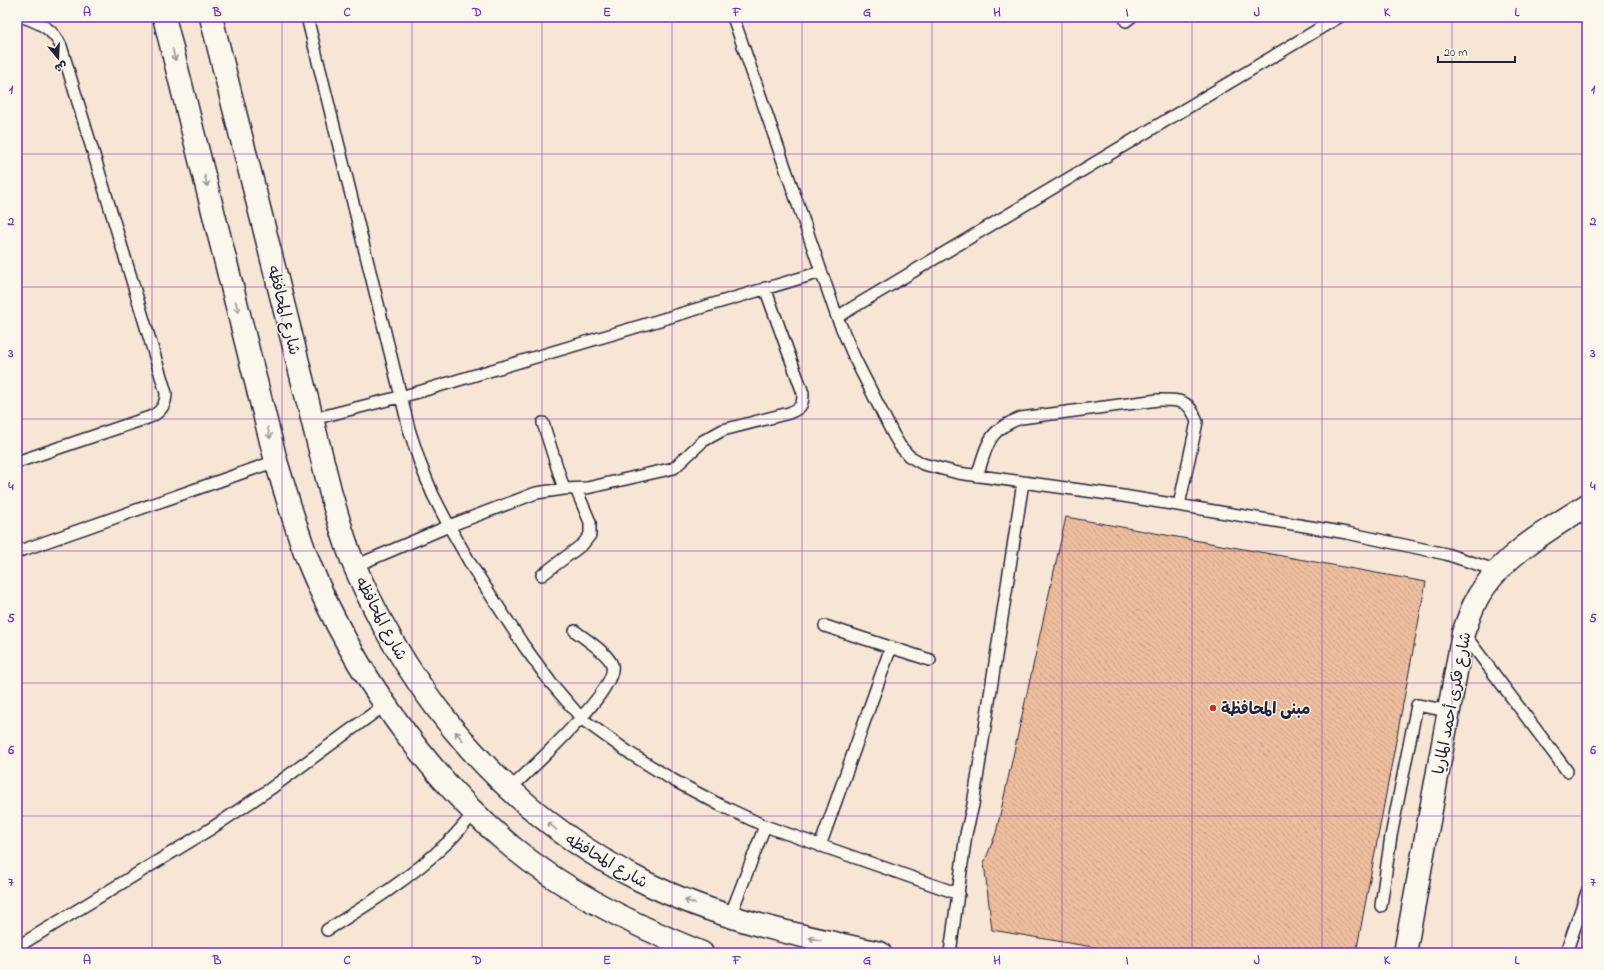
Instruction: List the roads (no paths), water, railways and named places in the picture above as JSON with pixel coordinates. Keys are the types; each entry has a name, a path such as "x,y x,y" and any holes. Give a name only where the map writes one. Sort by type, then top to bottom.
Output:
{"main road":[{"path":"164,17 276,461 290,508 312,568 338,627 370,682 386,704 439,775 474,813 514,848 555,878 689,951"},
{"name":"شارع المحافظه","path":"211,17 331,494 355,566 395,645 423,691 457,734 509,790 559,832 599,858 640,880 684,900 730,916 790,934 880,953"},
{"name":"شارع فكرى أحمد الماريا","path":"1405,953 1464,633 1473,606 1482,589 1498,571 1528,544 1587,505"}],"lane":[{"path":"17,462 154,415 163,408 166,401 166,393 61,46 57,37 50,29 23,17"},
{"path":"306,17 409,429 420,463 433,495 473,568 524,646 551,683 582,719 631,754 673,780 766,826 959,894"},
{"path":"733,17 820,272 837,317 872,394 900,446 909,456 923,464 958,473 1179,505 1347,533 1446,554 1498,571"},
{"path":"837,317 1338,17"},
{"path":"312,419 401,397 820,272"},
{"path":"355,566 449,526 536,493 564,489 587,488 674,468 712,434 789,413 798,409 803,402 803,393 765,288"},
{"path":"977,476 990,439 997,430 1009,422 1022,418 1158,400 1174,400 1187,404 1193,410 1197,422 1179,505"},
{"path":"544,423 564,489"},
{"path":"17,552 276,461"},
{"path":"950,953 966,834 973,805 1023,482"},
{"path":"542,575 583,544 590,535 590,522 576,489"},
{"path":"825,626 930,660"},
{"path":"509,790 582,719 610,679 613,671 612,663 608,656 575,631"},
{"path":"1464,633 1567,771"},
{"path":"820,846 891,647"},
{"path":"17,947 212,828 270,789 386,704"},
{"path":"1381,906 1391,836 1417,706 1449,711"},
{"path":"327,930 395,886 423,864 448,842 474,813"},
{"path":"730,916 766,826"},
{"path":"1566,953 1587,892"}],"place":[{"name":"مبنى المحافظة","path":"1213,708"}]}
